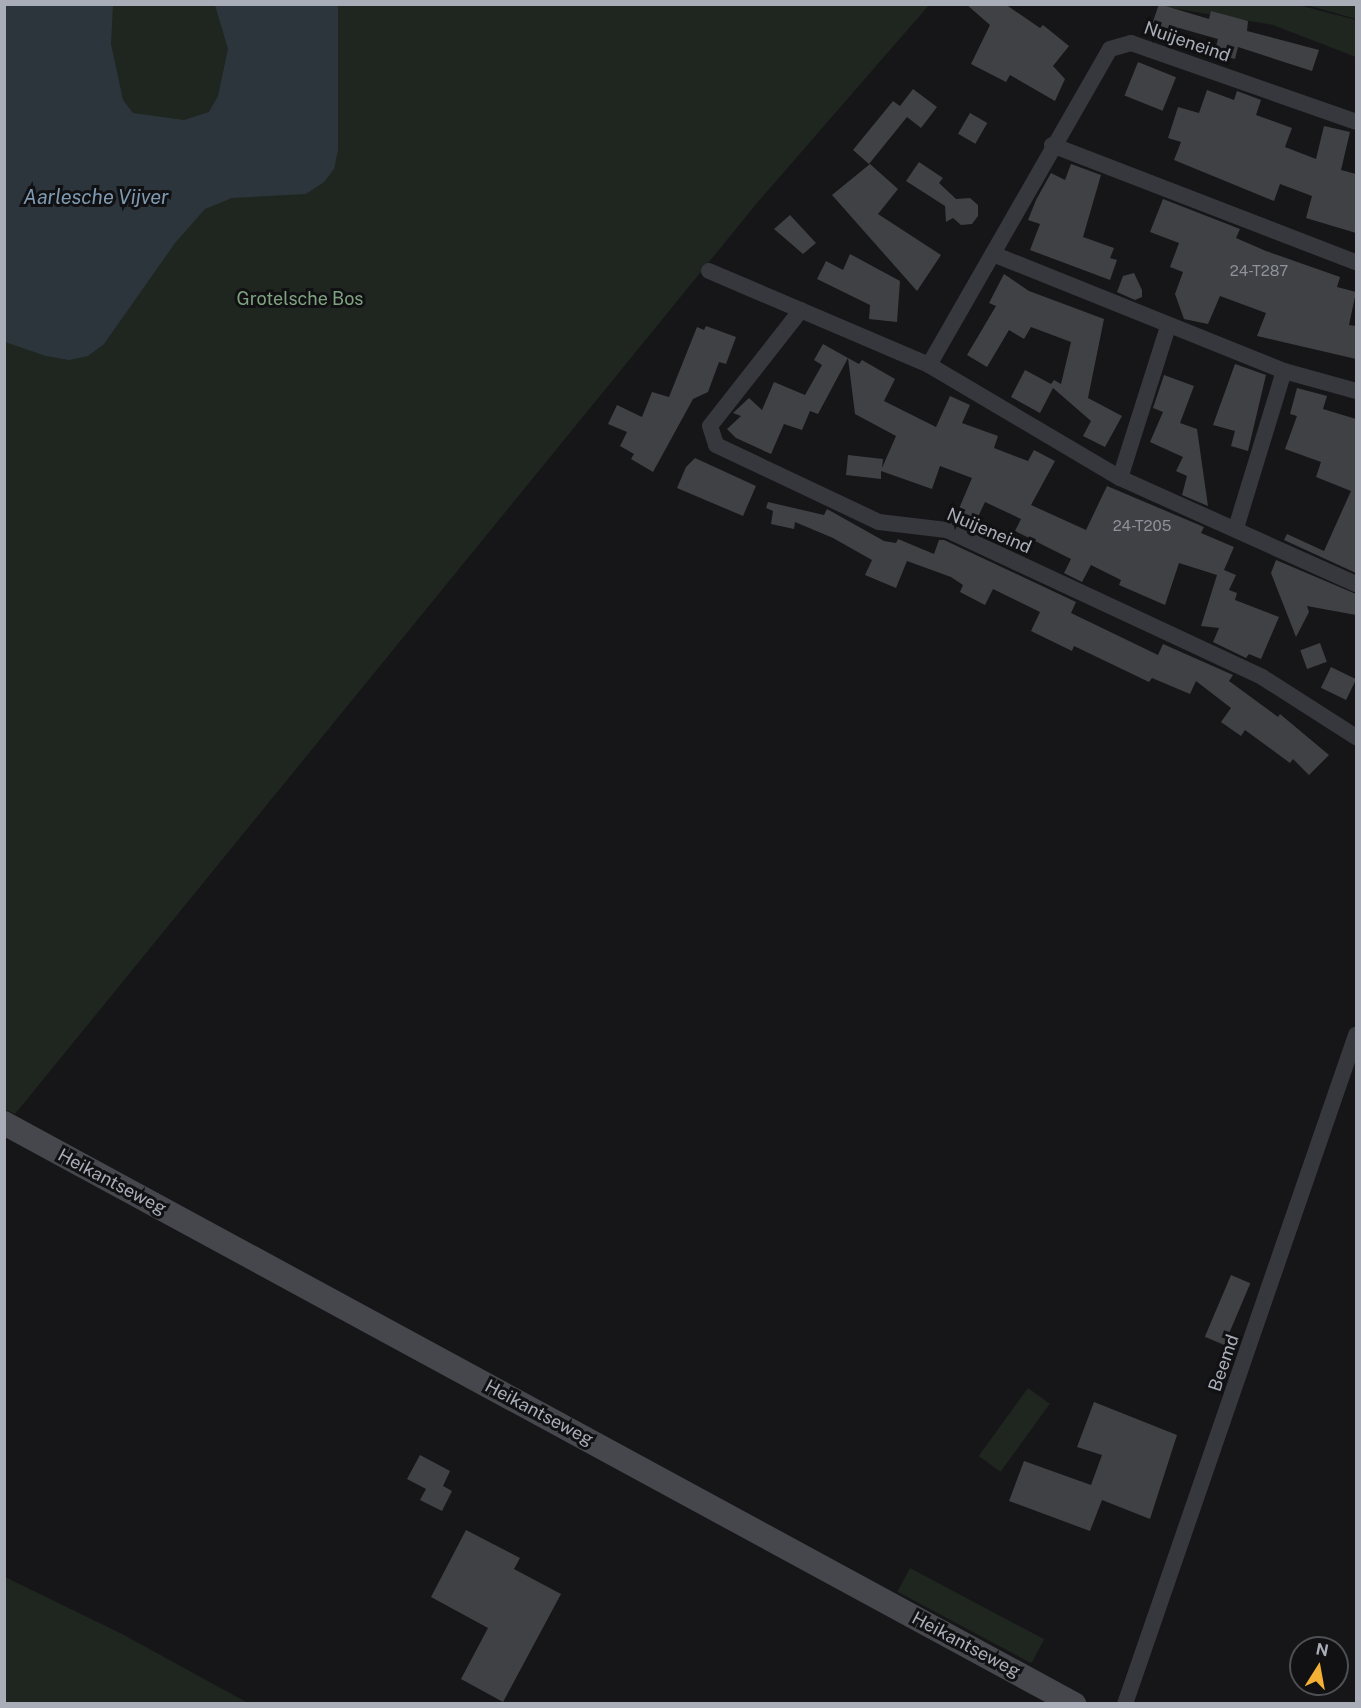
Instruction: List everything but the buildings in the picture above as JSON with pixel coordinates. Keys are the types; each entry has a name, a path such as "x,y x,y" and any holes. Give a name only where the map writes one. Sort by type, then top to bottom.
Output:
{"street":[{"name":"Nuijeneind","path":"928,365 993,254 1052,145 1110,49 1131,43 1356,122"},
{"path":"1052,145 1356,262"},
{"path":"993,254 1168,327 1284,371 1356,392"},
{"path":"709,271 928,365 1120,478 1236,528 1356,584"},
{"name":"Nuijeneind","path":"801,310 710,426 716,445 879,522 946,530 1262,677 1356,737"},
{"path":"1120,478 1168,327"},
{"path":"1236,528 1284,371"},
{"name":"Beemd","path":"1125,1704 1356,1035"},
{"name":"Heikantseweg","path":"4,1124 1074,1704"}],"green space":[{"name":"Grotelsche Bos","path":"4,5 929,5 757,203 15,1114 4,1109"},
{"path":"1154,5 1298,5 1356,20 1356,57 1273,25"},
{"path":"1307,5 1356,5 1356,19"},
{"path":"1028,1388 1050,1404 1000,1472 979,1456"},
{"path":"910,1568 1044,1639 1032,1663 897,1592"},
{"path":"5,1577 122,1634 248,1703 5,1703"}],"water":[{"name":"Aarlesche Vijver","path":"4,5 113,5 111,44 123,100 133,113 184,120 209,112 218,96 228,49 215,5 338,5 338,150 334,169 324,182 306,194 232,198 205,209 175,243 104,344 88,356 69,360 46,356 5,342"}]}
